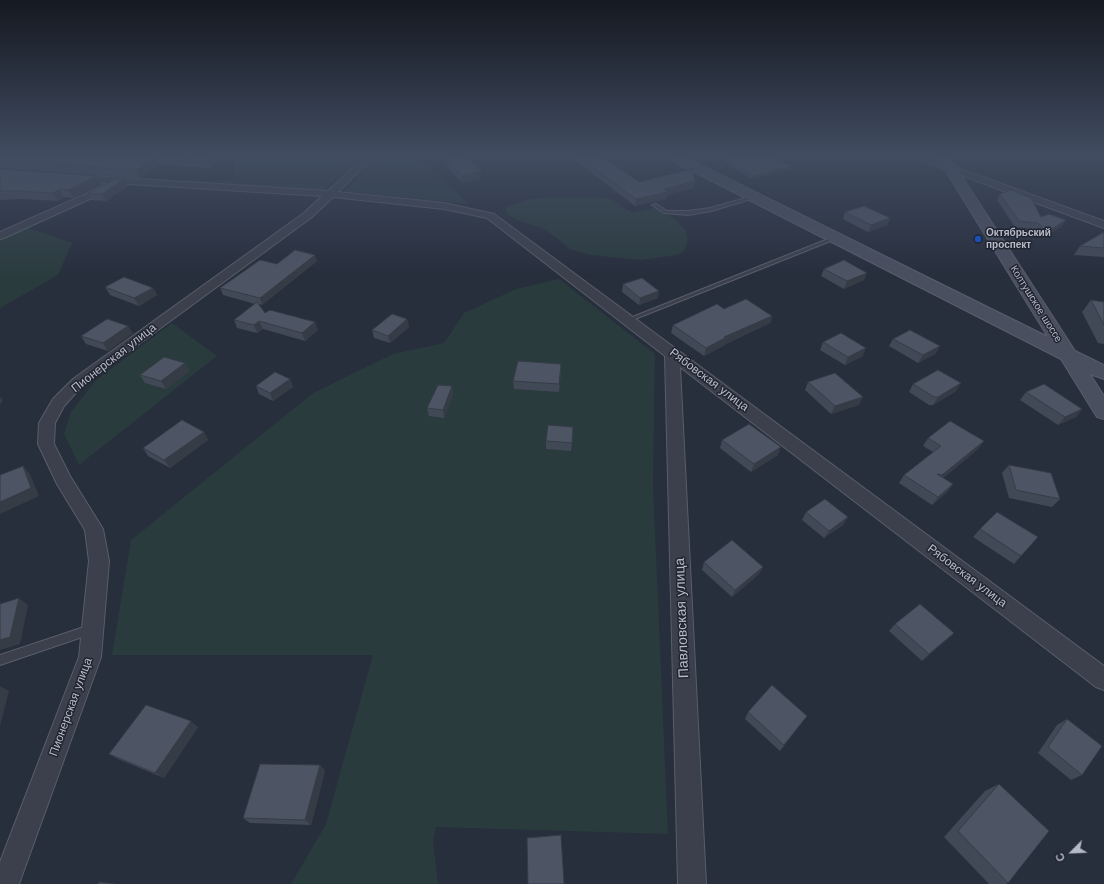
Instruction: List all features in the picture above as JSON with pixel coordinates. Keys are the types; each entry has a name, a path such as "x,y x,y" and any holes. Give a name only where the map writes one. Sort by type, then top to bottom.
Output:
{"street":[{"path":"0,236 88,196"},
{"name":"Пионерская улица","path":"5,884 90,657 93,629 99,561 94,529 62,480 46,444 47,422 58,403 78,382 308,215 329,196"},
{"name":"Рябовская улица","path":"352,196 444,206 490,216 1104,679"},
{"name":"Колтушское шоссе","path":"969,196 1104,412"},
{"path":"1027,196 1104,225"},
{"path":"753,197 1104,373"},
{"name":"Павловская улица","path":"672,353 692,884"}],"lane":[{"path":"654,205 666,212 688,213 711,209 753,197"},
{"path":"628,320 835,238"},
{"path":"0,660 93,629"}],"shaded area":[{"path":"395,196 460,196 469,204"},
{"path":"550,197 609,198 632,213 654,208 676,220 685,230 688,240 684,251 676,255 641,260 591,255 570,249 545,229 517,220 506,212 506,207 530,199"},
{"path":"26,227 72,243 58,275 0,308 0,239"},
{"path":"559,279 655,354 653,484 668,834 436,827 433,841 438,884 291,884 326,824 373,655 112,655 131,540 313,393 393,354 444,343 464,313 516,289"},
{"path":"172,323 217,356 79,465 64,434 71,412 95,381"}],"building":[{"path":"632,196 648,196 636,199"},
{"path":"1002,196 1027,196 1031,198 1041,217 1049,214 1066,220 1047,232 1038,223 1019,221"},
{"path":"864,206 890,218 871,225 845,212"},
{"path":"1104,232 1104,248 1080,246"},
{"path":"295,250 315,255 260,298 220,288 260,260 277,264"},
{"path":"844,260 867,273 847,281 824,269"},
{"path":"124,277 153,288 134,298 105,287"},
{"path":"642,278 659,291 640,298 623,284"},
{"path":"746,299 772,316 724,337 725,338 706,348 673,325 717,304 724,309"},
{"path":"1091,300 1104,302 1104,325"},
{"path":"257,302 265,313 270,310 315,322 302,333 259,321 254,325 234,320"},
{"path":"392,314 407,319 388,336 372,330"},
{"path":"107,319 128,326 103,343 81,336"},
{"path":"910,330 940,346 923,355 893,339"},
{"path":"841,333 866,348 848,357 823,342"},
{"path":"164,357 185,363 161,381 140,375"},
{"path":"518,361 561,364 559,384 513,381"},
{"path":"938,370 961,383 938,397 934,397 913,384"},
{"path":"275,372 290,379 270,393 256,386"},
{"path":"835,373 863,397 835,406 808,382"},
{"path":"1044,384 1082,409 1065,417 1026,392"},
{"path":"438,385 452,386 443,410 427,408"},
{"path":"182,420 204,432 164,460 143,448"},
{"path":"950,421 984,441 942,475 937,474 953,484 938,497 904,475 941,446 928,438"},
{"path":"749,424 781,447 754,464 722,440"},
{"path":"548,425 573,427 572,443 546,441"},
{"path":"1009,465 1051,473 1060,499 1016,490"},
{"path":"23,466 31,488 0,502 0,475"},
{"path":"825,499 848,517 829,531 806,512"},
{"path":"997,512 1038,537 1021,556 980,529"},
{"path":"732,540 763,567 735,590 704,562"},
{"path":"19,598 10,637 0,640 0,604"},
{"path":"920,604 954,633 929,654 895,624"},
{"path":"772,685 807,716 784,745 748,712"},
{"path":"146,705 191,721 155,773 109,754"},
{"path":"1067,719 1102,746 1082,775 1048,747"},
{"path":"260,764 320,765 305,820 243,818"},
{"path":"999,784 1049,831 1008,883 958,831"},
{"path":"561,835 564,884 528,884 527,838"},
{"path":"99,882 115,884 98,884"}],"place":[{"name":"Октябрьский проспект","path":"978,239"}]}
